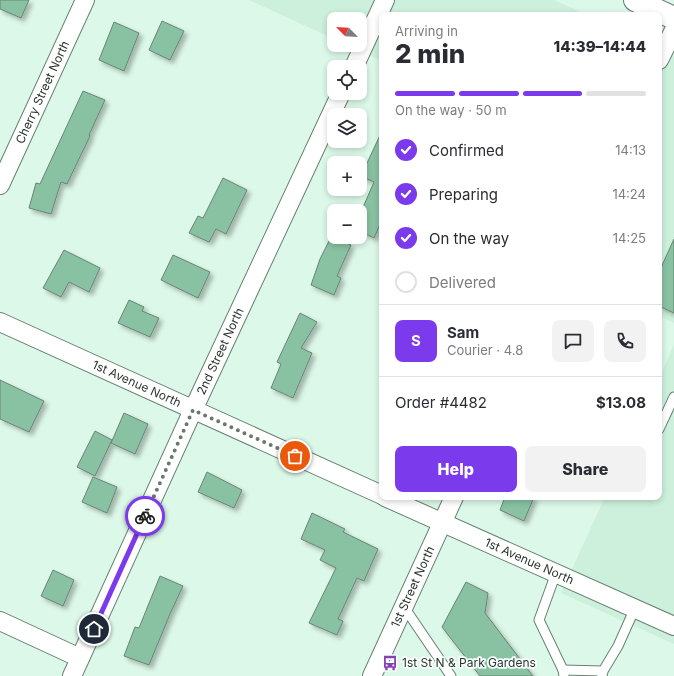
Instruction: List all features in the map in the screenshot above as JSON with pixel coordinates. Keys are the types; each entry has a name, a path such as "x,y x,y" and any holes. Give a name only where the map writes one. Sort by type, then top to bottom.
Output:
{"main road":[{"path":"635,0 661,12"},
{"path":"662,12 674,18"}],"street":[{"name":"Cherry Street North","path":"0,185 85,0"},
{"path":"379,12 385,0"},
{"path":"357,60 379,13"},
{"path":"662,54 674,30"},
{"name":"2nd Street North","path":"72,676 193,410 338,100"},
{"name":"1st Avenue North","path":"0,322 379,494"},
{"name":"1st Avenue North","path":"393,500 674,626"},
{"name":"1st Street North","path":"372,676 453,500"},
{"path":"0,621 80,658"}],"lane":[{"path":"662,423 674,397"},
{"path":"556,573 539,620 564,673 603,673 618,646 635,608"},
{"path":"404,607 451,676"}],"shaded area":[{"path":"249,0 554,0 580,12 379,12 379,60 362,52 367,52 367,12 327,12 327,36"},
{"path":"662,48 674,54 674,323 662,317"},
{"path":"674,345 674,644 561,593 604,500 662,500 662,371"}],"building":[{"path":"0,0 29,0 21,18 0,9"},
{"path":"162,21 184,31 170,60 149,50"},
{"path":"114,22 139,33 124,71 99,60"},
{"path":"83,91 105,100 89,135 90,136 67,184 61,182 51,214 29,208 36,183 40,184"},
{"path":"379,137 379,227 374,238 367,234 367,204 364,204 374,182 367,179 367,163"},
{"path":"223,178 247,190 226,234 216,229 209,242 189,233 198,216 203,218"},
{"path":"674,239 674,313 662,307 662,265"},
{"path":"328,244 351,245 337,276 341,278 334,295 311,285 320,259"},
{"path":"64,250 100,268 89,292 69,282 61,297 43,288"},
{"path":"173,255 210,272 198,298 161,280"},
{"path":"129,300 144,307 142,311 159,318 150,337 118,323"},
{"path":"300,313 317,322 301,348 312,353 293,398 271,388 281,364 277,362"},
{"path":"0,380 44,401 29,432 0,419"},
{"path":"124,413 148,424 135,454 111,443"},
{"path":"95,431 112,440 95,476 77,467"},
{"path":"207,472 242,490 234,508 198,492"},
{"path":"93,477 117,487 107,513 82,502"},
{"path":"504,500 533,500 524,521 500,510"},
{"path":"312,513 345,529 343,532 378,549 364,581 357,578 338,619 343,621 337,635 309,623 336,568 320,560 325,550 301,539"},
{"path":"53,570 74,580 63,606 41,596"},
{"path":"160,576 183,586 149,665 124,656 135,627 139,628"},
{"path":"466,582 488,593 485,613 533,676 480,676 442,627"}],"way so far":[{"path":"145,516 193,410 295,456"}],"place":[{"name":"1st St N & Park Gardens","path":"390,663"}],"route":[{"path":"94,629 145,516"}]}
